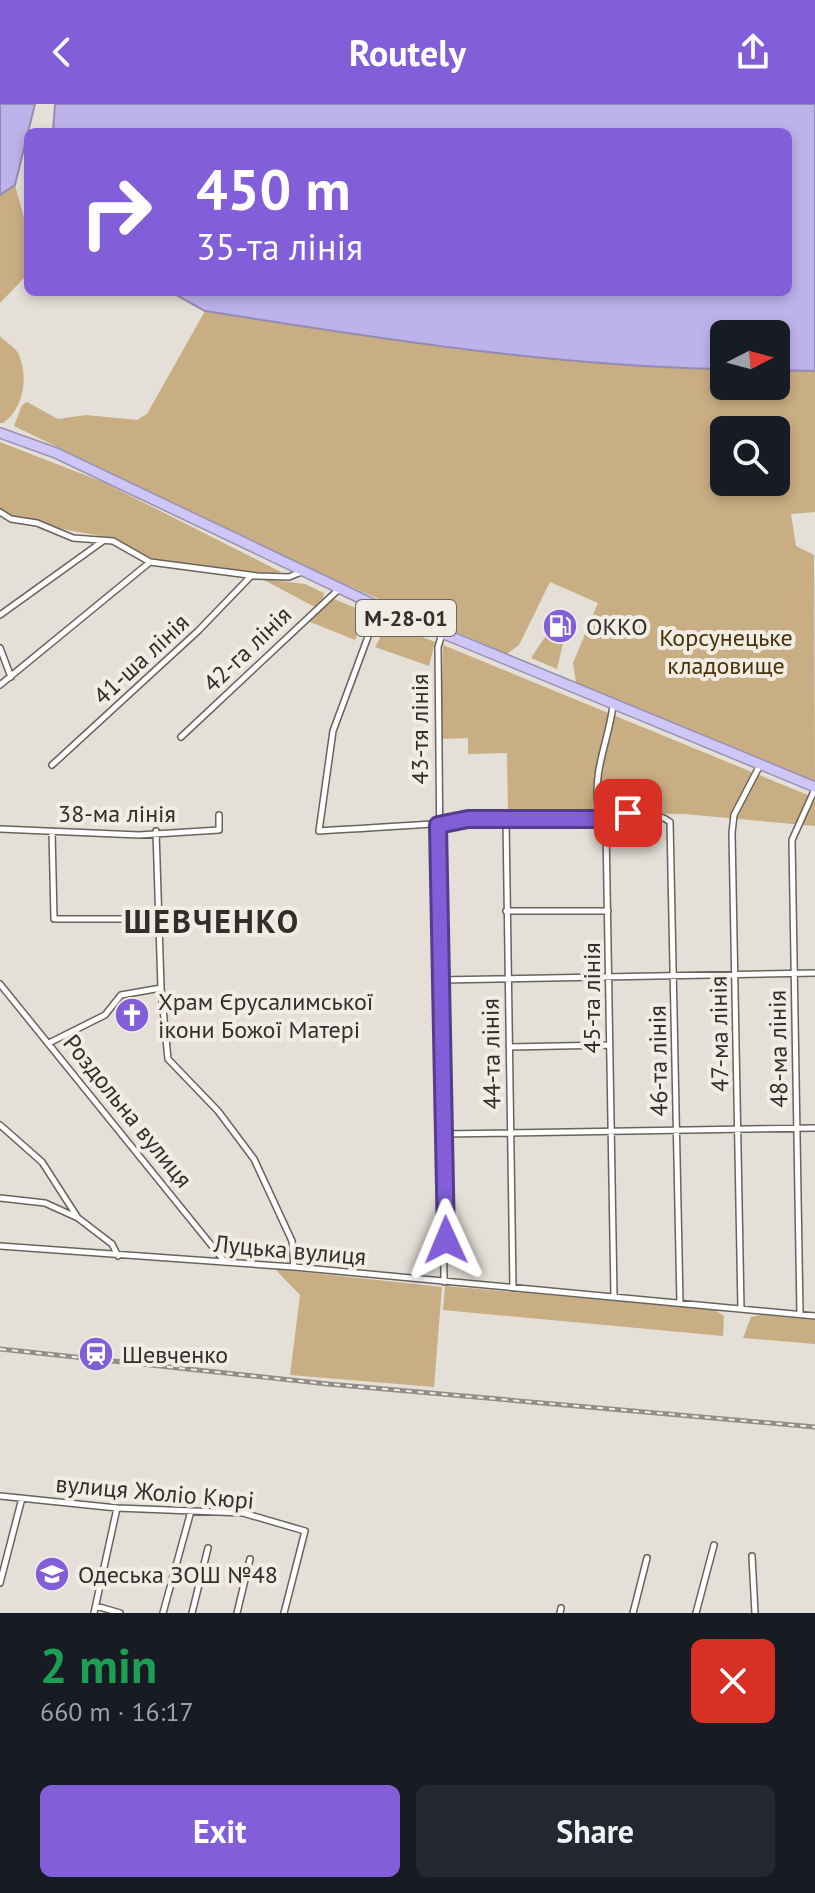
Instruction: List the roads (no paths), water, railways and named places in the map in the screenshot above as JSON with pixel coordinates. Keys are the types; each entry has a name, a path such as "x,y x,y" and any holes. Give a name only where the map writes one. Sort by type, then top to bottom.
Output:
{"highway":[{"name":"М-28-01","path":"0,433 56,453 379,607 815,788"}],"street":[{"path":"0,512 11,519 37,523 73,538 113,541 150,562 251,576 289,577 302,571"},
{"path":"0,615 104,540"},
{"path":"0,685 150,562"},
{"name":"41-ша лінія","path":"52,765 198,631 251,576"},
{"name":"42-га лінія","path":"181,737 339,588"},
{"path":"379,607 333,731 319,831 438,825 468,819 602,819"},
{"name":"43-тя лінія","path":"443,633 437,669 444,1282"},
{"path":"0,648 11,677"},
{"name":"45-та лінія","path":"614,704 596,778 606,829 614,1296"},
{"name":"47-ма лінія","path":"741,1309 732,833 734,815 761,764"},
{"name":"48-ма лінія","path":"800,1314 792,840 815,788"},
{"name":"46-та лінія","path":"602,819 628,813 667,819 671,826 680,1303"},
{"name":"38-ма лінія","path":"0,829 139,835 156,831 219,830 219,815"},
{"name":"44-та лінія","path":"506,820 513,1288"},
{"path":"52,831 54,919 158,919"},
{"path":"156,831 161,988 168,1059 218,1111 254,1159 292,1241 294,1267"},
{"path":"506,911 608,911"},
{"path":"440,980 815,973"},
{"name":"Роздольна вулиця","path":"0,984 225,1262"},
{"path":"49,1043 105,1015 125,993 161,988"},
{"path":"509,1047 609,1045"},
{"path":"444,1134 815,1128"},
{"path":"2,1129 42,1162 78,1218"},
{"path":"0,1198 45,1203 78,1218 112,1244 118,1256"},
{"name":"Луцька вулиця","path":"0,1246 294,1267 815,1316"},
{"name":"вулиця Жоліо Кюрі","path":"0,1496 117,1508 243,1513 305,1531 284,1613"},
{"path":"0,1583 22,1498"},
{"path":"117,1508 95,1610 120,1613"},
{"path":"163,1613 191,1511"},
{"path":"696,1613 714,1545"},
{"path":"192,1613 208,1548"},
{"path":"752,1556 755,1613"},
{"path":"633,1613 647,1558"},
{"path":"237,1613 250,1559"}],"railway":[{"path":"0,1349 328,1384 815,1427"}],"place":[{"name":"ОККО","path":"560,626"},
{"name":"Храм Єрусалимської ікони Божої Матері","path":"132,1015"},
{"name":"Шевченко","path":"96,1354"},
{"name":"Одеська ЗОШ №48","path":"52,1574"}],"district":[{"name":"ШЕВЧЕНКО","path":"212,921"}],"park label":[{"name":"Корсунецьке кладовище","path":"726,651"}]}
